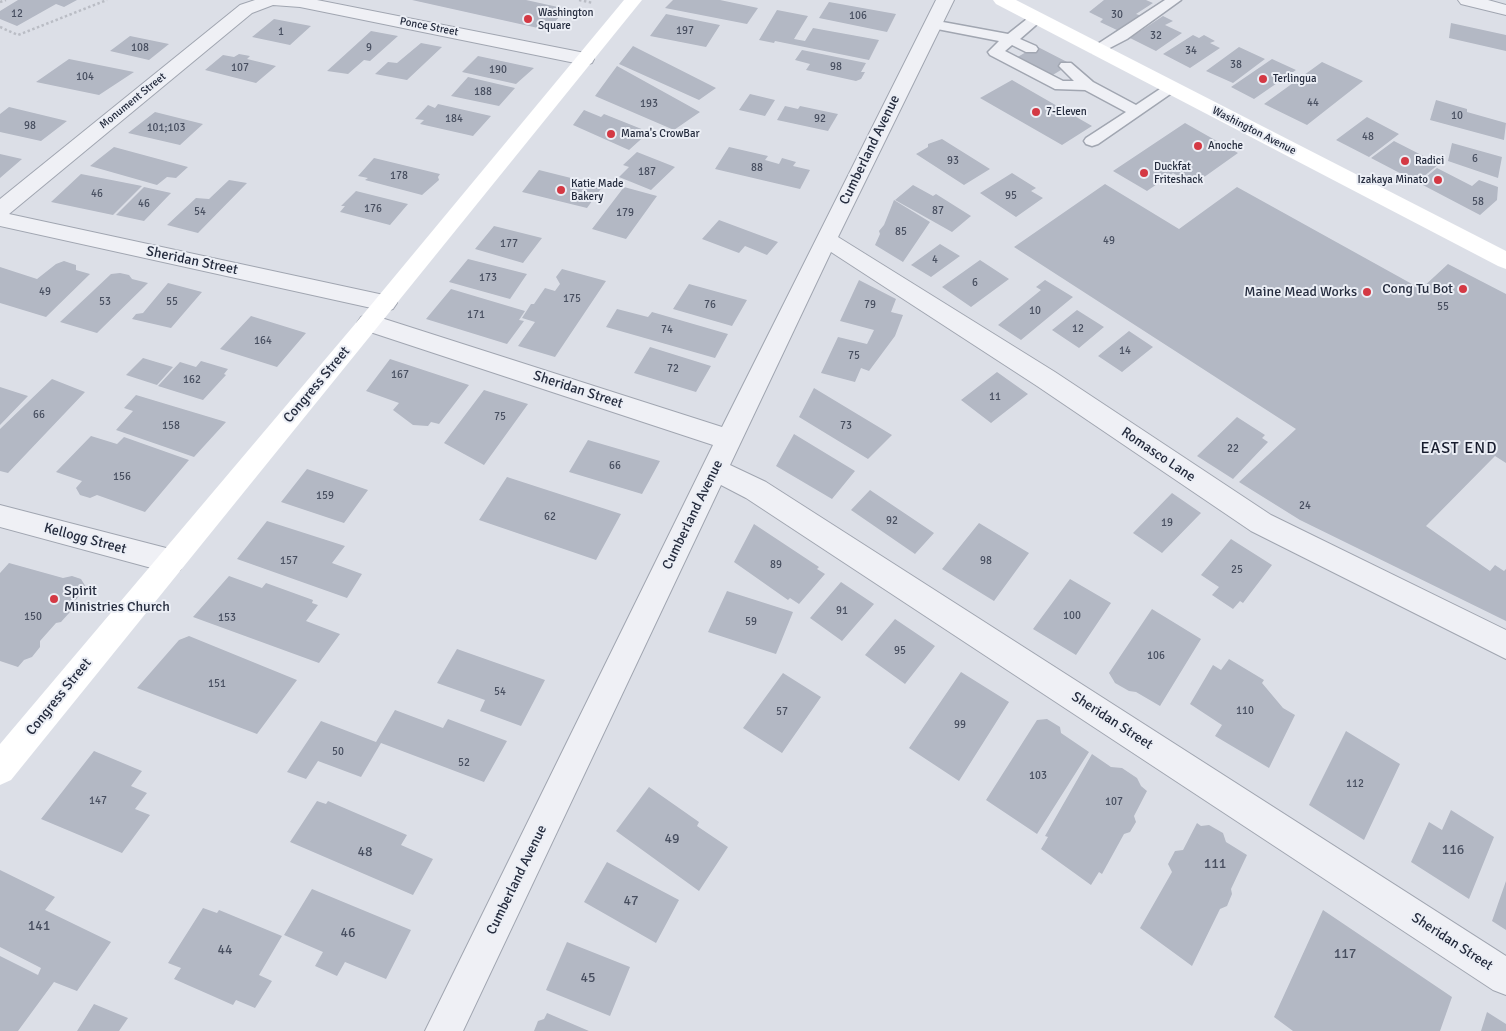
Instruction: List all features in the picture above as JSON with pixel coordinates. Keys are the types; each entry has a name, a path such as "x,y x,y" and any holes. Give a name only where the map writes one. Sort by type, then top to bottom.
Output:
{"street":[{"name":"Ponce Street","path":"272,0 300,2 585,59"},
{"name":"Monument Street","path":"0,210 246,8 272,0"},
{"name":"Congress Street","path":"0,769 170,561 370,323 632,0"},
{"name":"Cumberland Avenue","path":"444,1031 826,239 945,0"},
{"name":"Washington Avenue","path":"1002,0 1506,261"},
{"path":"1467,0 1506,10"},
{"name":"Sheridan Street","path":"0,219 385,303"},
{"name":"Romasco Lane","path":"826,239 1030,369 1262,523 1506,645"},
{"name":"Sheridan Street","path":"370,323 729,440"},
{"name":"Sheridan Street","path":"715,470 756,490 1506,977"},
{"name":"Kellogg Street","path":"0,516 170,561"}],"lane":[{"path":"1097,49 1122,36 1174,0"},
{"path":"1037,18 995,52 1060,86 1088,85"},
{"path":"932,24 1010,39 1031,49"},
{"path":"1066,66 1088,85 1136,111"},
{"path":"1092,141 1171,88"}],"path":[{"path":"0,2 6,0"},
{"path":"0,27 18,35 108,0"},
{"path":"579,0 593,3"}],"building":[{"path":"18,0 77,0 64,7 56,4 17,26 0,19 0,11"},
{"name":"Washington Square","path":"412,0 526,0 567,9 547,30"},
{"path":"673,0 720,0 758,8 747,24 665,8"},
{"path":"1104,0 1146,0 1153,3 1136,14 1142,16 1119,31 1100,22 1103,19 1089,12"},
{"path":"829,2 896,14 887,32 819,18"},
{"path":"777,10 808,16 794,39 805,41 813,28 879,40 869,60 775,41 774,43 759,40"},
{"path":"666,14 720,25 706,47 650,36"},
{"path":"1163,16 1173,21 1165,25 1182,33 1156,51 1130,38"},
{"path":"274,19 311,26 290,45 252,37"},
{"path":"1451,23 1506,35 1506,51 1449,38"},
{"path":"371,31 398,36 370,61 364,60 348,74 327,71"},
{"path":"1193,35 1199,38 1204,35 1215,41 1210,43 1220,48 1190,68 1163,54"},
{"path":"130,36 169,44 149,60 110,51"},
{"path":"421,43 442,47 407,80 375,74 388,62 397,63"},
{"path":"633,46 716,88 699,100 619,64"},
{"path":"1036,46 1071,64 1051,76 1016,58"},
{"path":"1239,47 1265,59 1233,83 1206,71"},
{"path":"802,50 866,63 861,72 865,72 861,79 856,81 806,70 810,64 795,60"},
{"path":"239,54 250,56 247,59 276,66 256,83 205,70 223,55 234,57"},
{"path":"478,56 534,68 516,84 462,72"},
{"path":"69,59 134,72 99,95 36,82"},
{"name":"Terlingua","path":"1272,59 1296,70 1254,99 1231,87"},
{"path":"1322,62 1363,81 1307,125 1264,104"},
{"path":"617,66 700,112 674,130 595,96"},
{"path":"468,77 515,88 499,106 451,96"},
{"name":"7-Eleven","path":"1012,80 1092,126 1062,145 980,98"},
{"path":"750,94 775,100 765,116 739,110"},
{"path":"1436,100 1467,109 1467,112 1506,123 1504,140 1430,120"},
{"path":"438,104 491,116 473,136 420,124 424,120 415,119 428,105 435,108"},
{"path":"785,106 798,109 800,106 838,114 828,131 777,120"},
{"path":"9,107 67,121 41,141 0,132 0,114"},
{"path":"584,110 601,117 604,114 649,132 629,150 573,125"},
{"path":"155,112 203,124 180,145 128,133"},
{"path":"1367,117 1399,134 1369,157 1336,140"},
{"path":"1185,123 1238,153 1193,185 1173,173 1147,191 1113,171"},
{"path":"942,139 990,169 964,185 916,154 928,147 928,144"},
{"name":"Radici","path":"1394,141 1439,164 1417,182 1371,158"},
{"path":"1452,143 1502,157 1498,178 1448,161"},
{"path":"114,147 188,167 176,178 167,177 157,185 90,166"},
{"path":"729,147 768,156 765,160 779,164 782,158 796,162 793,166 810,170 800,189 715,169"},
{"path":"637,152 675,167 651,190 619,177 629,167 623,165"},
{"path":"0,154 22,159 0,178"},
{"path":"374,158 440,174 439,180 422,195 365,180 368,178 358,176"},
{"path":"1437,168 1472,186 1479,180 1498,187 1497,200 1480,215 1419,183"},
{"path":"539,170 603,186 587,208 522,192"},
{"path":"1012,173 1036,188 1031,191 1043,198 1016,217 980,193"},
{"path":"81,174 142,186 113,215 51,202"},
{"path":"229,180 247,183 198,233 167,225 196,198 209,199"},
{"path":"1105,184 1179,229 1237,187 1421,289 1448,264 1506,294 1506,463 1495,456 1426,526 1490,571 1495,565 1504,571 1506,569 1506,621 1300,520 1239,482 1296,429 1014,247"},
{"path":"913,185 933,196 936,194 971,216 952,232 895,200"},
{"path":"144,187 171,193 144,221 116,215"},
{"path":"624,187 657,196 626,239 592,229"},
{"path":"356,191 408,204 390,225 340,212 345,206 341,206"},
{"path":"894,200 930,222 903,262 875,245 880,234 879,231 884,225"},
{"path":"719,220 778,242 767,255 745,246 739,253 702,239"},
{"path":"494,226 542,238 523,263 475,249"},
{"path":"940,244 960,256 931,277 911,265"},
{"path":"468,259 527,274 510,299 449,282"},
{"path":"980,260 1009,279 971,307 942,287"},
{"path":"64,261 76,265 76,270 90,274 46,317 0,303 0,267 37,279 56,264"},
{"path":"562,269 606,281 555,357 518,346 535,322 522,318 545,288 555,291 560,284 556,277"},
{"path":"111,274 129,275 132,279 148,283 97,333 60,322"},
{"path":"859,280 896,299 891,312 903,315 895,336 869,371 861,368 855,382 821,373 838,337 867,344 874,330 840,321"},
{"path":"1045,280 1073,297 1021,340 998,325 1041,290 1036,287"},
{"path":"168,283 202,292 171,328 132,319 136,314 143,313"},
{"path":"689,284 747,300 732,326 673,309"},
{"path":"451,289 525,311 519,320 524,321 507,344 426,319"},
{"path":"617,309 648,317 652,312 728,334 715,358 606,327"},
{"path":"1077,310 1104,327 1079,348 1052,330"},
{"path":"251,316 306,333 277,367 220,349"},
{"path":"1129,331 1153,347 1122,372 1098,356"},
{"path":"650,347 711,366 696,392 634,373"},
{"path":"143,358 173,367 157,385 126,375"},
{"path":"390,359 469,385 439,424 431,422 428,426 413,425 393,410 399,403 366,391"},
{"path":"201,361 228,369 224,374 226,375 203,400 158,386 180,362 196,367"},
{"path":"997,372 1028,394 991,423 961,400"},
{"path":"52,379 85,392 8,473 0,471 0,429"},
{"path":"0,387 28,396 0,425"},
{"path":"814,388 892,435 868,459 799,417"},
{"path":"484,390 528,404 484,465 444,443"},
{"path":"136,395 226,422 194,457 116,430 133,411 124,408"},
{"path":"1237,417 1265,435 1262,438 1268,442 1233,479 1197,456"},
{"path":"794,434 855,471 832,499 776,466"},
{"path":"91,436 117,444 124,437 189,460 145,512 97,495 90,498 80,495 76,488 82,481 56,472"},
{"path":"588,440 660,461 642,494 569,472"},
{"path":"307,469 368,490 344,523 281,502"},
{"path":"507,477 621,514 596,560 479,520"},
{"path":"870,490 934,533 915,554 851,510"},
{"path":"1172,493 1201,513 1162,553 1133,533"},
{"path":"267,521 345,546 332,563 362,574 347,598 237,559"},
{"path":"979,523 1029,553 994,601 942,569"},
{"path":"754,524 819,567 817,569 825,574 799,604 790,598 788,600 734,562"},
{"path":"1231,539 1272,565 1243,603 1240,601 1233,609 1212,595 1219,587 1201,575"},
{"path":"9,563 63,578 72,576 81,579 86,587 72,605 70,612 61,622 56,623 40,641 40,647 32,657 24,660 18,667 0,661 0,573"},
{"path":"229,576 262,588 266,583 313,600 312,603 318,605 306,621 340,634 319,663 193,617"},
{"path":"1070,579 1111,603 1076,655 1033,629"},
{"path":"841,582 874,604 842,641 810,618"},
{"path":"727,591 793,612 776,654 708,632"},
{"path":"1152,609 1201,639 1160,706 1136,692 1129,691 1115,683 1109,673"},
{"path":"895,619 935,646 905,684 865,655"},
{"path":"189,636 297,680 257,734 137,688 179,640"},
{"path":"457,649 545,680 521,726 480,711 485,700 437,683"},
{"path":"1229,659 1264,680 1262,683 1283,708 1295,715 1269,768 1215,736 1222,725 1190,704 1213,665 1221,670"},
{"path":"961,672 1009,702 959,781 909,748"},
{"path":"783,673 821,697 782,753 743,728"},
{"path":"395,710 443,728 448,719 507,741 484,782 381,743 361,777 318,761 306,779 287,772 321,721 376,742"},
{"path":"1047,719 1060,727 1061,733 1089,752 1037,834 986,800 1037,720"},
{"path":"1346,731 1400,764 1364,840 1309,805"},
{"path":"94,751 142,771 131,786 147,793 135,809 150,815 122,853 41,819"},
{"path":"1092,754 1111,767 1122,768 1137,778 1141,786 1147,791 1134,816 1136,822 1130,832 1124,834 1102,874 1099,872 1091,885 1041,849 1048,837 1045,836"},
{"path":"649,787 699,822 697,826 728,847 699,891 616,831"},
{"path":"317,801 326,804 328,801 407,835 401,845 433,859 413,895 290,842"},
{"path":"1451,810 1494,837 1469,899 1411,862 1429,822 1442,830"},
{"path":"1197,823 1201,826 1209,825 1223,833 1226,842 1247,855 1231,889 1232,894 1227,906 1220,909 1192,966 1140,928 1172,872 1168,864 1175,851 1183,850"},
{"path":"607,862 679,900 656,943 584,902"},
{"path":"0,870 55,897 45,910 111,942 77,991 54,982 18,1031 0,1031 0,956 38,975 41,968 0,947"},
{"path":"1506,881 1506,930 1492,921"},
{"path":"312,889 411,930 386,979 345,962 337,976 315,966 323,952 284,935"},
{"path":"203,908 217,913 219,910 282,936 259,975 272,981 255,1008 236,1000 233,1005 174,979 181,968 168,963"},
{"path":"1323,910 1452,997 1440,1031 1293,1031 1274,1017"},
{"path":"567,942 630,967 610,1016 546,990"},
{"path":"94,1004 128,1018 119,1031 77,1031"},
{"path":"1487,1012 1506,1024 1506,1031 1481,1031"},
{"path":"547,1013 589,1031 534,1031 538,1021 544,1019"}],"place":[{"name":"Washington Square","path":"528,19"},
{"name":"Terlingua","path":"1263,79"},
{"name":"7-Eleven","path":"1036,112"},
{"name":"Mama's CrowBar","path":"611,134"},
{"name":"Anoche","path":"1198,146"},
{"name":"Radici","path":"1405,161"},
{"name":"Duckfat Friteshack","path":"1144,173"},
{"name":"Izakaya Minato","path":"1438,180"},
{"name":"Katie Made Bakery","path":"561,190"},
{"name":"Cong Tu Bot","path":"1463,289"},
{"name":"Maine Mead Works","path":"1367,292"},
{"name":"Spirit Ministries Church","path":"54,599"}],"district":[{"name":"EAST END","path":"1459,449"}]}
